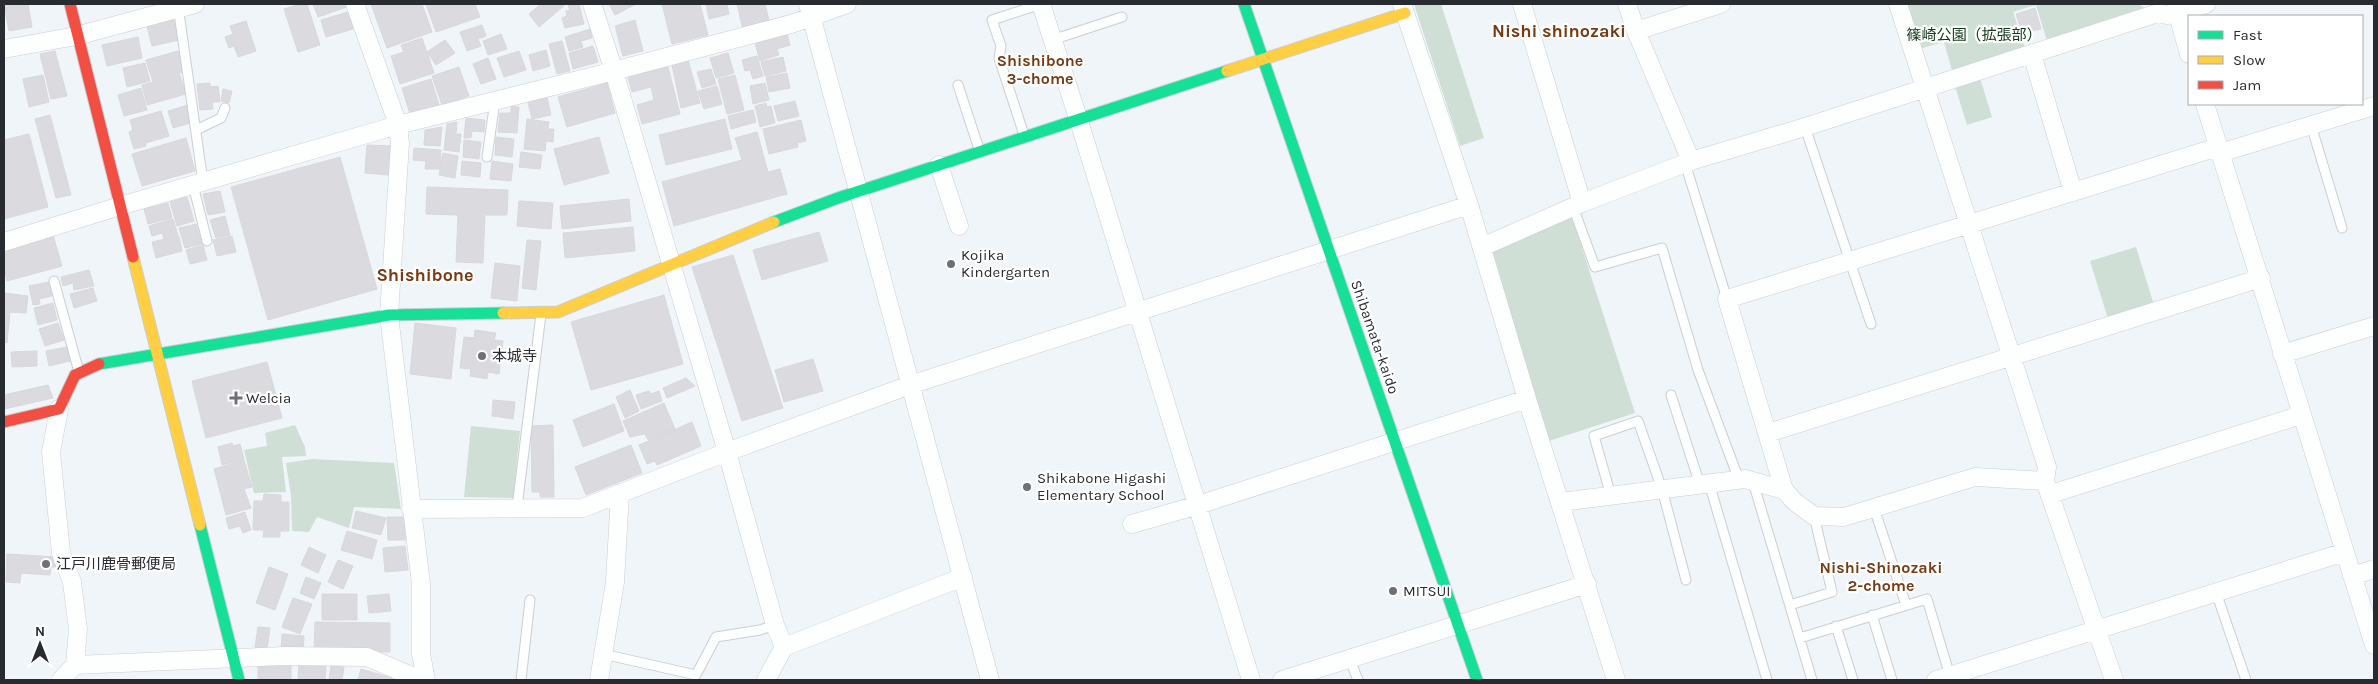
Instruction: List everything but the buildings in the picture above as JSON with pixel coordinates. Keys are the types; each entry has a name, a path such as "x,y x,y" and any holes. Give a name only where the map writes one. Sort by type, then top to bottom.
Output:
{"street":[{"path":"70,4 76,36 235,659 238,680"},
{"path":"355,4 398,125 400,143 389,315 420,584 422,654 426,680"},
{"path":"592,4 614,71 775,625 784,647"},
{"path":"4,242 398,125 791,24 810,10 848,4"},
{"path":"1041,4 1079,121 1251,680"},
{"name":"Shibamata-kaido","path":"1244,4 1477,680"},
{"path":"1522,4 1578,205"},
{"path":"1627,4 1688,162"},
{"path":"1636,31 1721,4"},
{"path":"1898,4 1967,224 2047,467 2048,487 2114,680"},
{"path":"1482,247 1578,205 1688,162 1805,127 2158,13 2167,15 2206,4"},
{"path":"4,49 76,36 184,5"},
{"path":"61,680 75,664 78,629 72,582 61,553 51,452 59,409 75,375 98,364 389,315 558,312 760,227 859,191 1079,121 1264,59 1404,8 1469,204 1527,399 1616,680"},
{"path":"810,10 990,680"},
{"path":"2177,12 2188,50"},
{"path":"2032,54 2073,192"},
{"path":"2204,105 2261,278 2282,354 2374,645"},
{"path":"2301,415 2048,487 1975,477 1844,517 1814,516 1795,502 1784,490 1727,299 2073,192 2311,126 2374,106"},
{"path":"939,165 959,226"},
{"path":"411,509 583,508 726,452 910,385 1469,204"},
{"path":"1768,433 2261,278"},
{"path":"2282,354 2374,326"},
{"path":"1132,524 1198,505 1527,399"},
{"path":"4,422 59,409"},
{"path":"1561,502 1746,480 1784,490"},
{"path":"599,680 615,582 620,493"},
{"path":"1948,678 2345,552"},
{"path":"2352,576 2374,569"},
{"path":"766,680 784,647 963,577"},
{"path":"1282,680 1587,584"},
{"path":"75,664 284,656 367,657 421,680"}],"lane":[{"path":"1024,138 999,58 1001,46 992,20 1041,4"},
{"path":"184,5 196,130 198,184 207,241"},
{"path":"1052,40 1122,17"},
{"path":"958,85 980,152"},
{"path":"487,157 495,101"},
{"path":"196,130 221,118 225,108"},
{"path":"2311,126 2342,228"},
{"path":"1805,127 1870,324"},
{"path":"1688,162 1727,299"},
{"path":"1578,205 1595,268 1662,248 1698,370 1746,480 1790,605 1812,680"},
{"path":"54,281 79,373"},
{"path":"517,507 542,312"},
{"path":"1671,395 1705,484 1767,680"},
{"path":"1611,496 1594,436 1638,421 1662,490 1686,580"},
{"path":"1874,508 1906,605"},
{"path":"1790,605 1832,592 1814,516"},
{"path":"2216,592 2246,680"},
{"path":"1800,638 1927,599 1948,678"},
{"path":"521,680 530,600"},
{"path":"1872,615 1892,680"},
{"path":"603,654 696,676 716,637 760,630 775,625"},
{"path":"1836,626 1853,680"},
{"path":"1350,660 1358,680"}],"green space":[{"path":"1414,4 1441,4 1484,138 1460,146"},
{"name":"篠崎公園（拡張部）","path":"1905,4 2139,4 2149,12 2048,44 2036,5 2013,12 2026,51 1953,74 1944,42 1919,49"},
{"path":"1980,78 1992,117 1967,125 1955,86"},
{"path":"1571,214 1635,413 1549,441 1486,246"},
{"path":"2136,247 2155,308 2109,322 2090,261"},
{"path":"295,425 305,447 306,456 282,457 286,492 254,493 244,450 267,446 265,433"},
{"path":"471,426 520,431 513,498 464,497"},
{"path":"312,459 394,463 401,509 354,507 349,528 317,517 309,532 292,531 291,496 286,463"}],"traffic: fast":[{"path":"1244,4 1477,680"},
{"path":"774,222 838,198 1227,71"},
{"path":"99,364 389,315 503,313"},
{"path":"200,525 239,680"}],"traffic: slow":[{"path":"1227,71 1405,13"},
{"path":"503,313 558,312 774,222"},
{"path":"133,257 200,525"}],"traffic: jam":[{"path":"70,4 133,257"},
{"path":"4,422 59,409 75,375 99,364"}],"place":[{"name":"Kojika Kindergarten","path":"951,264"},
{"name":"本城寺","path":"482,356"},
{"name":"Welcia","path":"236,398"},
{"name":"Shikabone Higashi Elementary School","path":"1027,487"},
{"name":"江戸川鹿骨郵便局","path":"46,564"},
{"name":"MITSUI","path":"1393,591"}],"district":[{"name":"Nishi shinozaki","path":"1559,31"},
{"name":"Shishibone 3-chome","path":"1040,69"},
{"name":"Shishibone","path":"425,275"},
{"name":"Nishi-Shinozaki 2-chome","path":"1881,576"}]}
